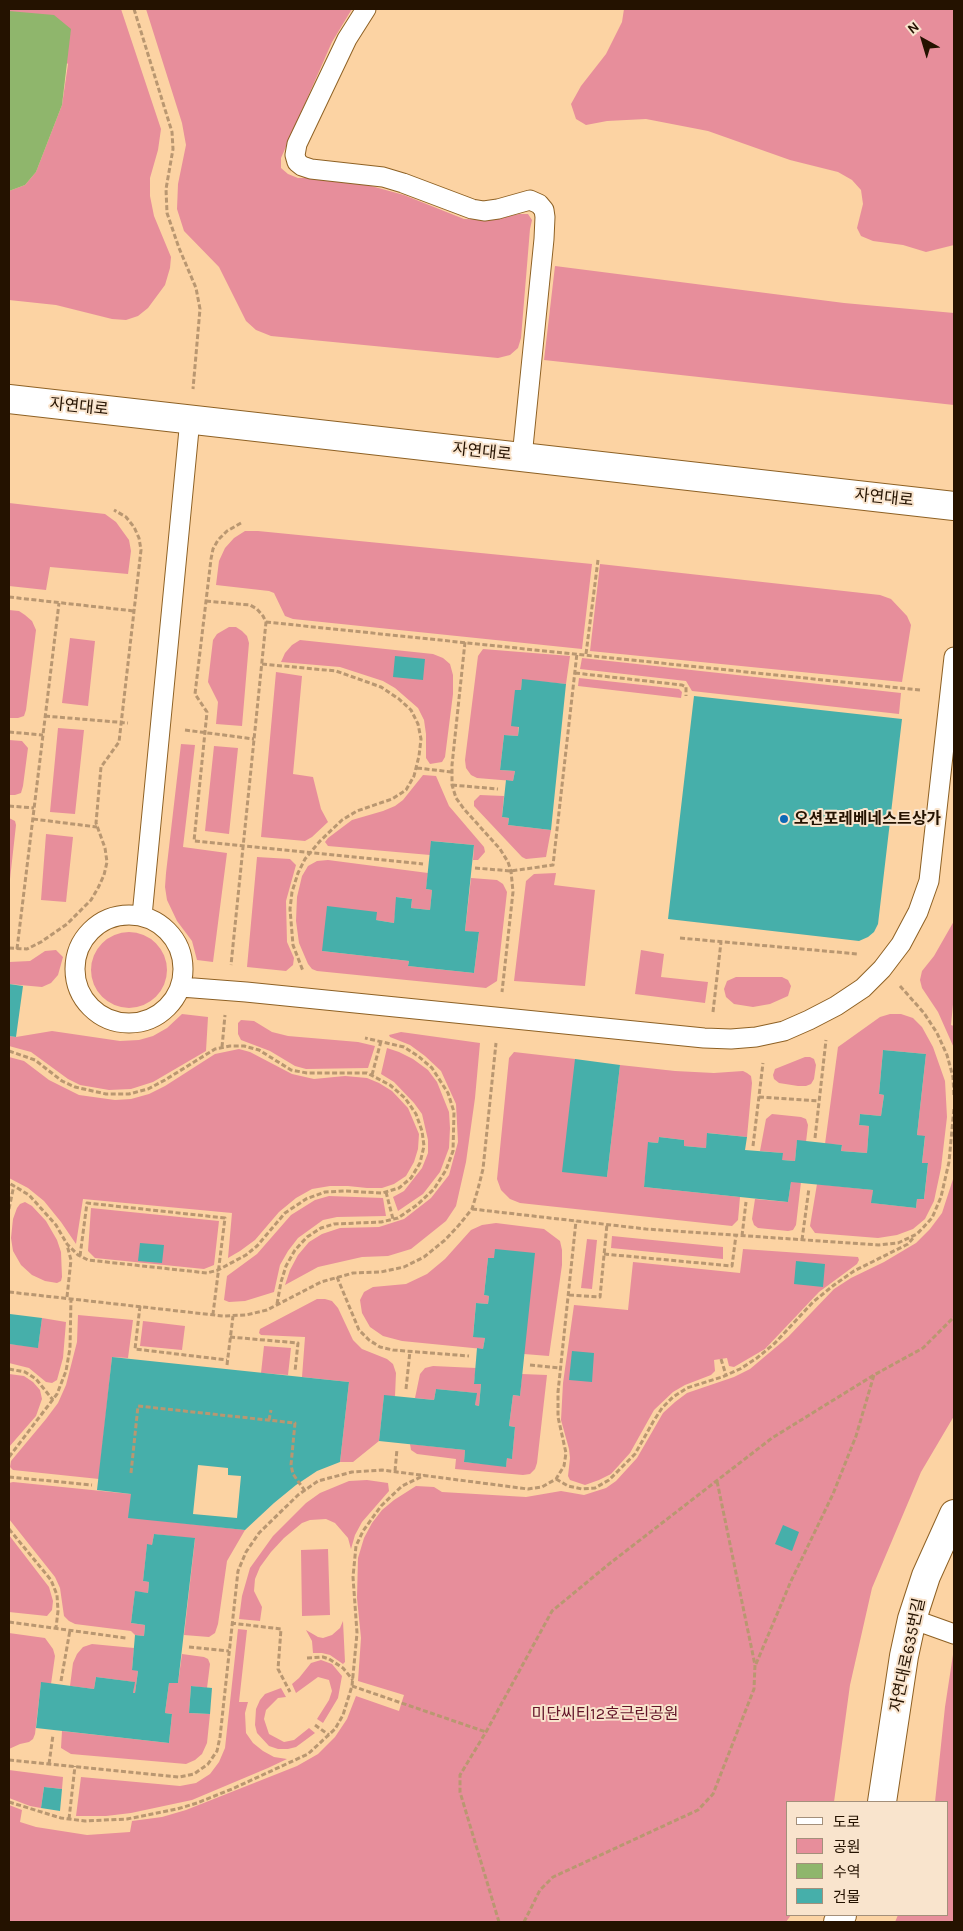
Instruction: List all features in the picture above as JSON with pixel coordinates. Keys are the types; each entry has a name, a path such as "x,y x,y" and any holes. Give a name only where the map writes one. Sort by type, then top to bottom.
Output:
{"main road":[{"name":"자연대로","path":"9,399 954,506"},
{"name":"자연대로635번길","path":"882,1801 912,1619 926,1576 954,1514"}],"lane":[{"path":"366,9 346,38 297,144 294,155 297,162 311,169 383,177 472,209 484,211 498,209 530,200 539,204 544,210 544,238 522,457"},
{"path":"142,916 190,420"},
{"path":"181,987 722,1039 756,1037 784,1031 836,1006 863,988 901,944 918,912 929,881 954,657"},
{"path":"124,915 142,916 158,923 172,935 181,951 184,969 181,987 172,1003 159,1014 143,1022 125,1024 108,1020 93,1010 82,997 76,980 75,963 80,945 91,930 106,920 124,915"},
{"path":"912,1619 954,1634"}],"path":[{"path":"134,9 172,132 173,149 166,189 167,213 196,288 200,309 190,420"},
{"path":"9,948 27,949 55,934 67,924 90,900 98,888 107,862 105,848 97,827 101,767 119,742 141,550 134,527 126,517 114,510"},
{"path":"241,524 226,531 213,549 195,694 207,712 194,840 423,864"},
{"path":"586,654 598,560"},
{"path":"9,598 134,611"},
{"path":"206,601 250,605 257,609 266,622 231,971"},
{"path":"17,949 59,603"},
{"path":"266,622 920,690"},
{"path":"465,642 452,785 456,798 500,849 511,871 513,892 501,997"},
{"path":"476,868 511,871 553,865 577,653"},
{"path":"262,664 336,671 381,687 399,698 411,710 418,724 421,739 417,768 406,790 342,820 310,852 298,873 292,892 290,909 293,945 307,978"},
{"path":"575,673 682,685 686,687 686,696"},
{"path":"45,716 128,723"},
{"path":"185,730 254,739"},
{"path":"9,732 43,735"},
{"path":"417,768 452,772"},
{"path":"452,785 498,789"},
{"path":"9,806 34,808"},
{"path":"33,819 97,827"},
{"path":"680,938 864,955"},
{"path":"713,1012 721,942"},
{"path":"900,986 924,1013 937,1033 947,1054 953,1077 954,1096"},
{"path":"222,1047 226,1009"},
{"path":"277,1305 280,1282 286,1266 295,1250 307,1237 321,1228 334,1224 381,1222 398,1218 417,1205 434,1189 446,1170 453,1152 454,1112 448,1093 432,1068 418,1056 404,1048 365,1038"},
{"path":"9,1292 233,1316 246,1315 267,1310 321,1282 353,1273 381,1272 404,1267 424,1257 445,1240 472,1209 483,1169 497,1039"},
{"path":"815,1138 826,1039"},
{"path":"372,1075 381,1041"},
{"path":"9,1051 35,1060 62,1081 75,1088 106,1094 129,1094 156,1085 222,1047 244,1046 259,1050 291,1070 307,1073 367,1073 390,1085 405,1098 416,1114 422,1131 424,1146 420,1163 411,1178 399,1188 386,1192 344,1190 325,1192 306,1199 285,1213 252,1250 218,1270 208,1273 88,1260 80,1256 67,1244 43,1208 29,1195 9,1183"},
{"path":"753,1146 764,1060"},
{"path":"759,1097 819,1101"},
{"path":"556,1479 568,1486 582,1489 595,1488 609,1480 635,1454 662,1408 673,1397 687,1388 726,1375 752,1362 776,1343 813,1302 834,1285 854,1271 908,1244 932,1218 941,1197 949,1162 954,1108"},
{"path":"949,1162 954,1162"},
{"path":"9,1209 14,1185"},
{"path":"802,1240 809,1188"},
{"path":"386,1192 393,1219"},
{"path":"742,1236 746,1202"},
{"path":"80,1256 87,1203 225,1218 213,1314"},
{"path":"472,1209 576,1221 742,1236 878,1245 898,1243 917,1234"},
{"path":"9,1760 179,1777 194,1774 208,1764 217,1750 238,1571 246,1552 259,1533 318,1481 335,1475 382,1470 528,1489 542,1487 556,1479 564,1466 566,1453 558,1417 576,1221"},
{"path":"569,1296 600,1297 607,1224"},
{"path":"604,1254 732,1266 736,1235"},
{"path":"9,1457 53,1400 66,1371 72,1323 69,1298 71,1260 67,1244"},
{"path":"338,1277 359,1330 380,1347 469,1356"},
{"path":"140,1306 135,1349 227,1360"},
{"path":"227,1365 233,1316"},
{"path":"498,1922 460,1792 460,1776 552,1612 609,1564 772,1438 874,1375 923,1348 954,1317"},
{"path":"230,1337 298,1343 295,1371"},
{"path":"406,1388 410,1351"},
{"path":"721,1359 726,1375"},
{"path":"530,1365 561,1368"},
{"path":"9,1369 25,1372 36,1379 53,1400"},
{"path":"755,1665 833,1494 856,1436 874,1375"},
{"path":"131,1473 138,1406 295,1423 291,1465 293,1474 305,1491"},
{"path":"269,1420 271,1410"},
{"path":"395,1472 398,1449"},
{"path":"9,1802 37,1812 68,1819 85,1821 127,1819 177,1809 232,1789 308,1754 335,1729 343,1715 352,1686 357,1632 353,1577 356,1546 367,1524 381,1506 402,1486 425,1475"},
{"path":"9,1477 92,1485"},
{"path":"524,1922 540,1890 553,1877 698,1810 713,1794 754,1689 755,1665 717,1481"},
{"path":"9,1529 51,1580 57,1595 56,1628"},
{"path":"9,1622 126,1638"},
{"path":"231,1623 281,1628 278,1669 290,1692"},
{"path":"61,1681 70,1630"},
{"path":"189,1647 229,1651"},
{"path":"307,1658 323,1657 329,1659 343,1668 353,1680"},
{"path":"352,1686 486,1732"},
{"path":"315,1725 329,1735"},
{"path":"49,1764 53,1735"},
{"path":"68,1819 76,1766"}],"green space":[{"path":"9,9 121,9 161,129 158,150 150,178 150,196 154,216 171,257 165,285 148,308 138,316 126,320 112,319 56,305 9,300 9,191 25,185 36,172 62,105 68,64"},
{"path":"146,9 352,9 332,42 281,158 281,168 288,174 298,178 319,178 364,184 404,195 464,219 493,220 519,214 528,214 532,220 521,338 518,348 510,355 498,358 271,336 256,330 246,321 219,267 184,231 177,209 178,184 186,145 182,123"},
{"path":"624,9 954,9 954,245 926,252 903,245 873,241 861,236 857,228 863,204 861,190 852,180 838,172 790,160 708,131 646,119 607,121 586,125 576,119 571,104 581,86 606,54 622,22"},
{"path":"555,266 844,303 954,313 954,405 544,360"},
{"path":"9,503 105,514 116,522 129,540 131,551 128,574 50,567 46,590 9,586"},
{"path":"245,531 592,564 582,649 293,619 285,616 274,593 216,585 219,561 225,548 234,538"},
{"path":"600,564 880,595 891,599 907,616 911,625 902,682 590,651"},
{"path":"9,610 19,611 25,615 32,621 36,630 26,710 24,716 18,718 9,718"},
{"path":"229,627 236,627 242,631 247,636 249,643 242,726 216,724 218,702 208,682 213,640 217,634"},
{"path":"70,638 95,641 88,706 62,703"},
{"path":"300,640 433,654 443,658 450,664 453,675 453,694 445,757 442,762 430,764 426,758 424,720 418,708 395,688 383,681 340,667 281,662 285,653"},
{"path":"483,649 570,656 566,684 522,680 518,736 504,735 500,770 515,771 513,781 477,778 471,775 466,768 465,760 478,656"},
{"path":"582,658 901,693 899,714 692,691 686,681 580,669"},
{"path":"276,672 302,676 293,774 313,777 321,809 328,822 305,841 261,837"},
{"path":"579,678 679,689 682,692 681,698 578,686"},
{"path":"58,728 84,730 75,814 50,812"},
{"path":"9,740 22,741 28,748 23,786 21,793 15,795 9,795"},
{"path":"181,744 195,745 183,847 227,853 213,962 197,960 192,941 177,921 167,900 165,887"},
{"path":"214,746 238,748 229,834 205,831"},
{"path":"423,775 436,776 449,806 484,847 485,852 478,860 473,860 474,845 432,841 430,855 328,846 325,842 352,820 395,806 403,800"},
{"path":"480,795 504,796 502,817 509,818 508,825 551,830 546,857 526,859 522,857 474,806 474,801"},
{"path":"9,818 15,821 16,825 9,888"},
{"path":"46,834 73,837 66,902 41,900"},
{"path":"257,857 290,859 296,865 286,901 287,942 294,958 293,965 286,971 247,967"},
{"path":"328,860 428,873 426,889 432,890 430,910 411,908 412,899 397,897 394,923 376,920 322,951 409,961 408,966 474,973 479,933 465,931 471,878 497,880 503,884 507,892 497,981 486,988 312,969 299,943 296,921 297,897 302,876 308,866 317,861"},
{"path":"556,873 554,885 595,890 585,986 514,981 526,881 534,874"},
{"path":"954,921 954,994 951,1025 954,1026 954,1048 938,1012 922,988 920,980 922,971 934,956"},
{"path":"129,932 143,935 156,943 164,956 167,970 164,984 156,997 143,1005 129,1008 115,1005 102,997 94,984 91,970 94,956 102,943 115,935"},
{"path":"56,950 63,957 58,975 51,983 42,987 9,984 9,962 30,961 45,951"},
{"path":"641,950 664,954 661,977 708,982 705,1003 635,994"},
{"path":"736,977 782,977 788,980 791,986 788,996 770,1004 753,1007 734,1004 726,997 724,989 727,981"},
{"path":"182,1014 208,1017 206,1051 153,1082 131,1089 109,1090 80,1085 68,1079 31,1052 9,1046 9,1036 16,1037 52,1031 120,1041 139,1040 153,1036 167,1028"},
{"path":"890,1014 901,1014 913,1018 922,1027 933,1047 945,1081 947,1117 941,1168 934,1201 925,1219 913,1229 897,1235 878,1238 815,1233 810,1226 817,1184 873,1190 872,1203 916,1208 917,1199 924,1199 928,1164 922,1163 925,1137 917,1135 926,1054 883,1050 879,1094 884,1095 881,1116 860,1114 859,1125 869,1126 867,1153 841,1151 842,1145 825,1144 838,1047 880,1017"},
{"path":"241,1020 254,1021 272,1032 288,1036 358,1042 375,1046 368,1068 306,1069 295,1066 270,1051 241,1040 238,1034 238,1023"},
{"path":"401,1032 480,1043 466,1162 456,1206 446,1221 411,1249 388,1256 362,1257 318,1267 285,1285 298,1255 309,1242 322,1234 340,1228 379,1227 404,1219 431,1198 449,1175 458,1142 456,1104 441,1071 410,1045 389,1035"},
{"path":"387,1048 413,1059 428,1070 437,1082 449,1112 449,1148 440,1172 423,1194 398,1211 393,1197 404,1191 422,1168 428,1153 428,1140 422,1114 394,1082 381,1074"},
{"path":"239,1049 250,1052 292,1074 314,1079 345,1076 367,1078 392,1091 408,1108 419,1134 418,1149 414,1162 406,1176 394,1184 382,1188 330,1186 312,1189 296,1198 279,1212 255,1240 228,1258 232,1213 83,1199 76,1244 44,1201 28,1188 9,1178 9,1057 24,1061 49,1080 79,1095 115,1100 131,1099 149,1094 215,1054"},
{"path":"514,1052 575,1059 607,1177 620,1065 714,1073 743,1071 751,1076 747,1137 708,1133 706,1148 684,1146 684,1140 659,1137 658,1143 649,1142 644,1187 740,1197 738,1220 732,1226 520,1203 510,1199 501,1190 497,1179 509,1058"},
{"path":"805,1057 814,1059 816,1065 814,1079 811,1084 798,1086 779,1083 774,1079 775,1069"},
{"path":"772,1114 806,1119 808,1125 806,1142 797,1141 795,1161 782,1160 782,1153 760,1151 766,1119"},
{"name":"미단씨티12호근린공원","path":"954,1176 954,1416 921,1472 872,1588 850,1685 834,1801 786,1801 786,1916 790,1916 786,1922 9,1922 9,1805 22,1810 20,1822 36,1827 87,1835 130,1832 132,1821 162,1817 186,1810 297,1766 318,1754 335,1737 347,1719 356,1696 399,1711 404,1695 358,1681 361,1638 357,1598 358,1558 364,1538 372,1523 382,1510 394,1500 416,1486 434,1487 442,1492 526,1497 561,1491 584,1495 606,1488 616,1481 637,1458 663,1413 675,1402 687,1393 734,1377 750,1369 788,1337 834,1289 916,1243 942,1213"},
{"path":"791,1182 801,1182 796,1225 793,1230 758,1228 754,1225 752,1219 755,1199 788,1202"},
{"path":"329,1196 383,1198 386,1216 337,1217 323,1220 298,1238 288,1251 280,1265 274,1292 245,1301 229,1302 224,1300 227,1276 257,1254 291,1215 315,1200"},
{"path":"25,1202 32,1206 46,1221 57,1240 61,1252 62,1277 61,1281 57,1283 45,1281 32,1275 21,1265 13,1251 11,1238 13,1219 17,1208"},
{"path":"91,1208 219,1221 214,1265 204,1269 95,1258 88,1251"},
{"path":"496,1223 544,1229 560,1241 562,1265 549,1356 524,1354 494,1258 488,1258 484,1295 489,1296 488,1304 476,1303 473,1336 485,1338 483,1349 402,1341 383,1336 370,1327 362,1313 360,1300 364,1292 373,1287 406,1284 427,1274 445,1259 471,1230 482,1225"},
{"path":"612,1236 723,1247 723,1259 611,1248"},
{"path":"587,1239 597,1240 592,1289 581,1288"},
{"path":"743,1249 858,1257 859,1260 857,1264 819,1292 765,1349 734,1367 729,1366 727,1358 714,1360 715,1371 711,1375 673,1392 654,1410 630,1453 611,1474 585,1485 570,1480 568,1476 569,1449 561,1420 563,1383 574,1305 628,1310 633,1262 740,1273"},
{"path":"317,1299 332,1301 338,1308 353,1340 362,1349 387,1359 393,1364 396,1373 395,1396 384,1396 379,1441 353,1462 340,1462 349,1382 302,1377 305,1337 261,1335 259,1333 260,1329"},
{"path":"78,1315 133,1320 128,1358 112,1357 99,1479 13,1470 10,1467 11,1461 58,1403 66,1385 77,1342"},
{"path":"42,1318 66,1322 63,1358 57,1380 52,1383 46,1382 29,1368 9,1363 9,1344 38,1347"},
{"path":"143,1321 185,1326 182,1350 140,1346"},
{"path":"264,1346 291,1348 288,1375 261,1373"},
{"path":"433,1366 476,1368 474,1383 481,1384 479,1406 475,1405 476,1393 436,1389 434,1400 415,1398 420,1374 425,1368"},
{"path":"9,1374 24,1376 33,1382 40,1390 42,1399 36,1416 9,1447"},
{"path":"522,1374 547,1375 537,1463 535,1469 530,1474 455,1469 456,1459 417,1454 411,1450 410,1444 465,1450 464,1462 506,1466 507,1458 512,1458 515,1427 509,1426 513,1395 520,1396"},
{"path":"367,1480 388,1483 389,1491 362,1522 355,1535 351,1549 348,1538 335,1523 326,1519 310,1520 302,1523 284,1538 260,1567 255,1579 254,1591 262,1607 260,1621 239,1619 242,1596 250,1568 273,1536 306,1503 320,1493 349,1481"},
{"path":"9,1483 131,1494 155,1520 245,1530 227,1561 215,1633 209,1637 184,1635 195,1539 154,1534 152,1545 147,1545 143,1581 149,1582 148,1593 135,1592 131,1623 145,1625 144,1636 135,1635 131,1631 75,1624 69,1621 64,1616 60,1588 55,1577 9,1519"},
{"path":"9,1535 49,1587 53,1601 52,1610 47,1616 9,1612"},
{"path":"328,1549 330,1615 302,1616 301,1550"},
{"path":"343,1621 345,1662 343,1664 330,1655 313,1653 312,1641 306,1630 323,1638 332,1635 340,1628"},
{"path":"238,1629 247,1630 239,1702 248,1702 245,1713 246,1733 253,1743 263,1751 274,1757 287,1759 192,1800 131,1813 106,1816 76,1816 81,1777 180,1786 196,1783 210,1774 219,1762 225,1748"},
{"path":"9,1633 45,1638 53,1649 55,1656 51,1684 41,1683 33,1739 9,1749"},
{"path":"92,1644 134,1648 132,1669 138,1671 135,1693 133,1693 134,1682 96,1677 94,1689 70,1686 73,1663 77,1654 83,1647"},
{"path":"954,1648 954,1922 895,1922 898,1916 948,1916 948,1801 935,1801 945,1707"},
{"path":"182,1654 204,1657 208,1659 210,1664 207,1688 191,1686 189,1713 210,1714 207,1743 202,1754 195,1760 186,1764 71,1754 61,1748 62,1731 169,1743 172,1714 165,1713 169,1683 178,1683"},
{"path":"321,1660 332,1664 342,1676 338,1698 323,1723 317,1719 329,1700 332,1691 329,1680 318,1677 296,1693 292,1684 311,1663"},
{"path":"281,1688 286,1697 278,1698 266,1710 264,1719 269,1734 284,1742 294,1740 309,1728 315,1733 296,1747 288,1749 278,1749 269,1746 257,1733 255,1725 256,1709 260,1700 265,1694"},
{"path":"9,1770 63,1777 62,1789 44,1787 41,1808 30,1806 9,1798"}],"water":[{"path":"9,11 54,15 71,29 62,105 36,172 25,185 9,191"}],"building":[{"path":"395,656 425,659 423,680 393,677"},
{"path":"522,679 566,684 551,830 508,825 509,818 502,817 506,780 513,781 515,771 500,770 504,735 518,736 519,727 511,726 515,690 521,690"},
{"path":"694,696 902,719 878,924 874,932 868,937 859,941 668,919"},
{"path":"431,841 474,845 465,931 479,932 474,973 408,966 409,961 322,951 327,906 377,912 376,920 394,923 396,897 412,899 411,908 430,910 432,890 426,889"},
{"path":"9,984 23,986 16,1037 9,1036"},
{"path":"883,1050 926,1054 917,1135 925,1136 922,1163 928,1163 924,1199 917,1199 916,1208 871,1203 873,1190 791,1182 788,1202 644,1187 648,1142 658,1143 659,1137 684,1140 684,1146 706,1148 707,1133 747,1137 745,1150 783,1153 782,1160 795,1161 797,1140 842,1145 841,1151 867,1153 869,1126 859,1125 860,1114 881,1116 884,1095 879,1094"},
{"path":"575,1059 620,1065 607,1177 562,1172"},
{"path":"140,1243 164,1245 162,1263 138,1261"},
{"path":"495,1249 535,1253 520,1396 513,1395 509,1426 515,1427 512,1459 507,1458 506,1467 464,1462 465,1450 379,1441 384,1395 434,1400 436,1389 477,1393 475,1405 479,1406 481,1384 474,1384 477,1348 483,1349 485,1338 473,1337 476,1303 488,1304 489,1296 484,1295 488,1258 494,1258"},
{"path":"796,1261 825,1264 823,1287 794,1284"},
{"path":"10,1314 42,1318 38,1348 9,1344"},
{"path":"572,1351 594,1353 592,1382 569,1380"},
{"path":"112,1357 349,1382 340,1462 317,1471 296,1485 245,1530 128,1518 131,1494 97,1490","holes":["198,1465 228,1468 228,1475 241,1476 237,1518 193,1514"]},
{"path":"783,1525 799,1532 792,1551 775,1544"},
{"path":"154,1534 195,1538 178,1683 169,1683 165,1713 172,1714 169,1743 36,1728 41,1682 94,1689 96,1677 135,1682 133,1693 135,1693 138,1671 132,1670 135,1635 144,1636 145,1625 131,1623 135,1591 148,1593 149,1582 143,1581 147,1544 152,1545"},
{"path":"191,1686 212,1688 210,1714 189,1713"},
{"path":"44,1787 62,1789 60,1811 41,1808"}],"place":[{"name":"오션포레베네스트상가","path":"784,819"}]}
